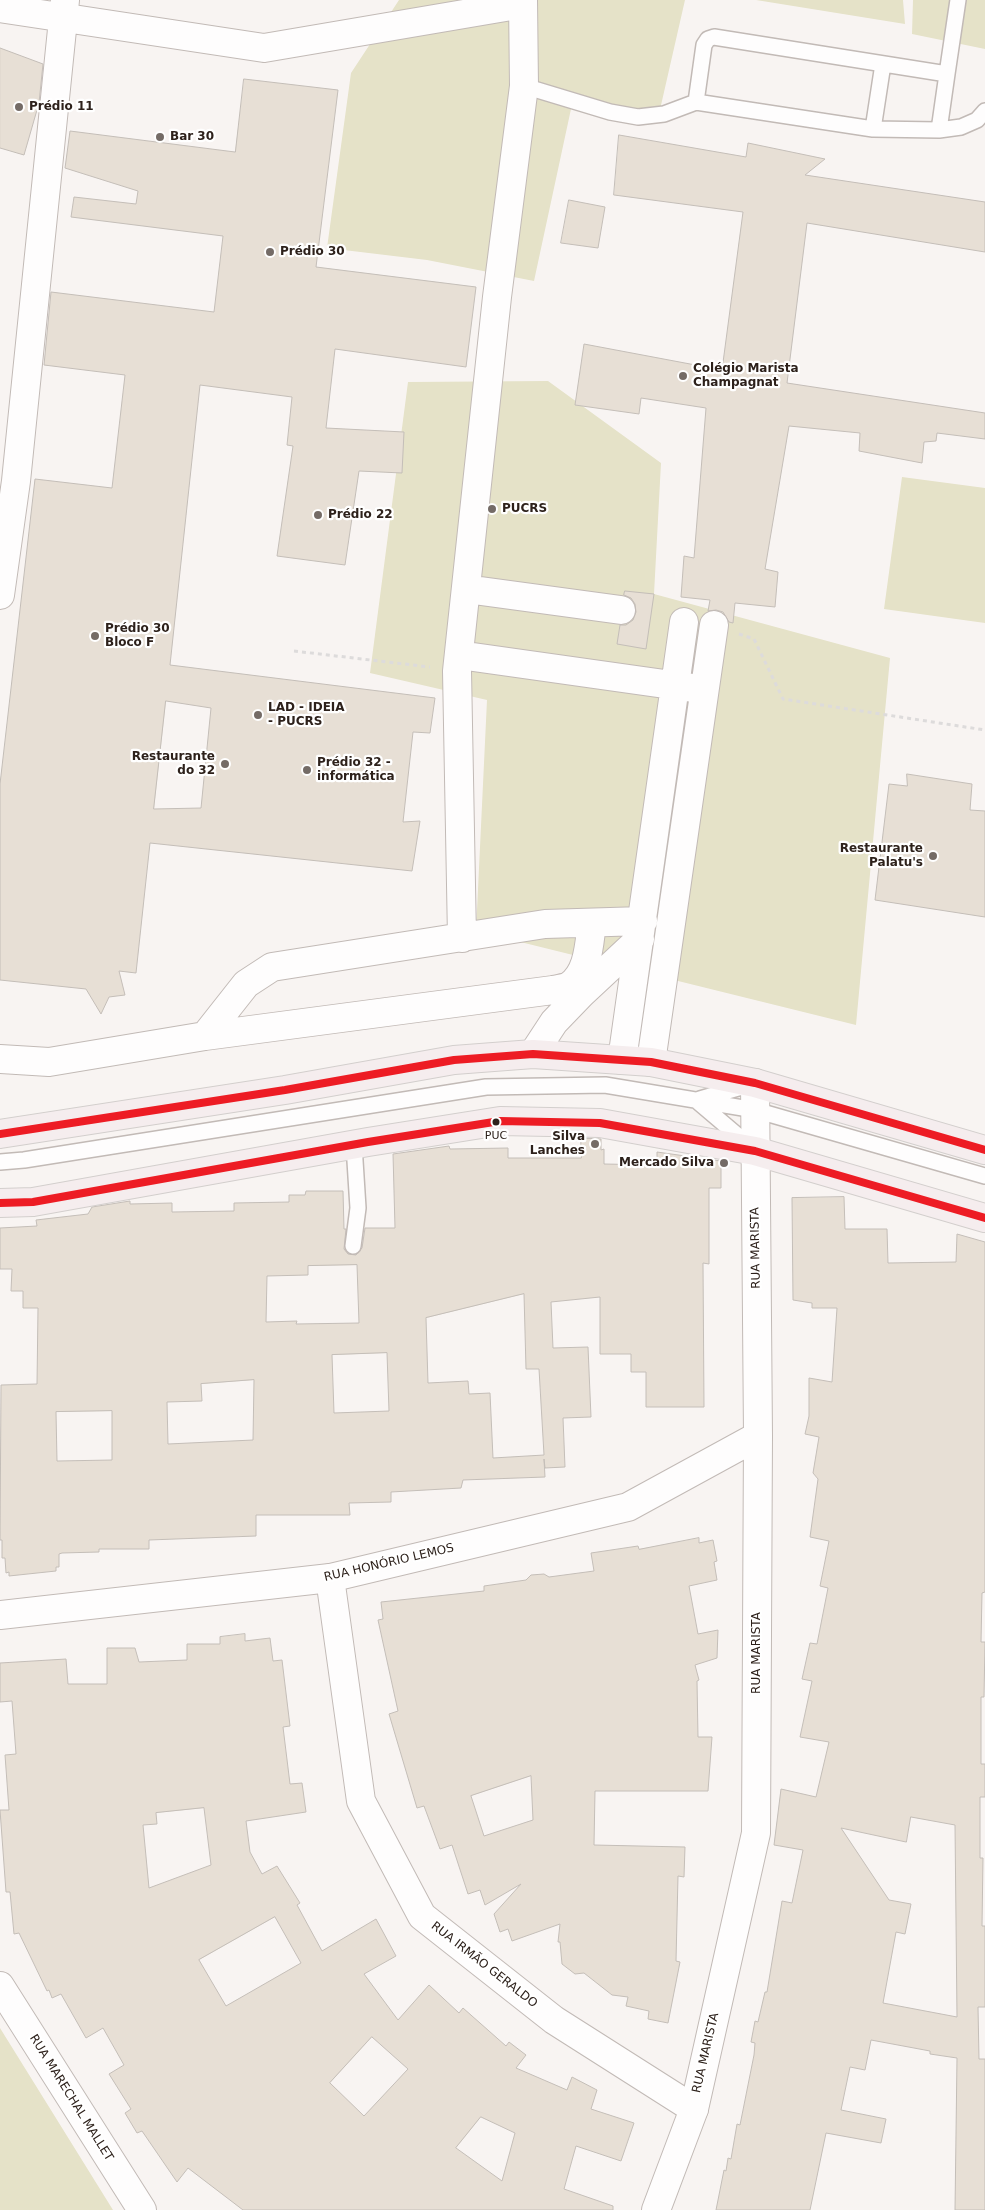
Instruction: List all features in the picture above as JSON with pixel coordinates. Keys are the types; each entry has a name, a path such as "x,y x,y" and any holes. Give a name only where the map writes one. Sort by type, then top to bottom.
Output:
{"main road":[{"path":"0,1134 285,1090 454,1060 533,1054 651,1062 755,1083 985,1150"},
{"path":"0,1203 33,1202 500,1122 540,1122 600,1123 755,1151 985,1218"}],"street":[{"path":"0,8 64,8 264,48 523,2 524,86 497,297 458,663 462,938"},
{"path":"0,595 16,481 64,8"},
{"path":"466,589 621,610"},
{"path":"622,1060 684,622"},
{"path":"651,1062 714,625"},
{"path":"458,663 705,690"},
{"path":"205,1036 246,984 272,967 545,924 592,923 641,930"},
{"path":"0,1058 49,1062 205,1036 554,990 569,986 581,972 588,954 592,923"},
{"path":"533,1054 561,1015 641,930"},
{"path":"635,966 665,970"},
{"name":"RUA MARISTA","path":"656,2210 694,2109 756,1833 758,1436 755,1083"},
{"name":"RUA HONÓRIO LEMOS","path":"0,1615 330,1578 628,1507 758,1436"},
{"name":"RUA IRMÃO GERALDO","path":"330,1578 361,1800 422,1916 554,2020 694,2109"},
{"name":"RUA MARECHAL MALLET","path":"0,1986 142,2210"}],"lane":[{"path":"939,130 958,0"},
{"path":"696,102 704,44 708,39 714,37 947,74"},
{"path":"873,130 884,64"},
{"path":"524,86 610,112 638,117 664,114 696,102 873,130 939,130 961,127 977,120 985,112"},
{"path":"696,1100 755,1083"},
{"path":"0,1162 24,1160 486,1087 605,1085 755,1110 985,1176"},
{"path":"696,1100 755,1151"},
{"path":"353,1246 358,1208 354,1146"},
{"path":"0,1156 24,1160"},
{"path":"0,1172 24,1160"}],"path":[{"path":"714,625 754,639 783,699 985,730"},
{"path":"294,651 458,663"}],"shaded area":[{"path":"399,0 685,0 659,114 571,109 534,281 427,260 327,248 351,73"},
{"path":"756,0 903,0 905,24"},
{"path":"913,0 985,0 985,49 912,34"},
{"path":"548,381 661,463 654,594 890,658 856,1025 476,931 487,700 370,673 408,382"},
{"path":"902,477 985,488 985,623 884,609"},
{"path":"0,2028 113,2210 0,2210"}],"building":[{"name":"Prédio 11","path":"0,48 43,64 39,103 24,155 0,148"},
{"path":"244,79 338,90 316,267 476,287 466,367 335,349 326,428 404,432 402,473 359,471 345,565 277,556 293,446 287,445 292,397 200,385 170,665 435,698 430,733 413,732 403,822 420,821 412,871 150,843 136,973 119,971 125,995 109,997 101,1014 86,989 0,980 0,784 35,479 112,488 125,375 44,365 51,292 214,312 223,236 71,217 74,197 136,204 138,191 65,168 70,131 235,152","holes":["166,701 211,708 201,808 154,809"]},
{"name":"Colégio Marista Champagnat","path":"619,135 746,157 748,143 825,159 805,175 985,202 985,252 807,223 787,383 985,413 985,439 937,433 936,441 924,442 922,463 859,451 860,433 789,426 765,569 778,572 775,607 735,603 733,623 729,622 723,612 716,610 708,611 710,600 681,597 684,556 694,558 706,408 641,398 639,414 575,405 584,344 722,370 743,212 614,195"},
{"path":"569,200 605,207 598,248 561,243"},
{"path":"625,591 654,594 646,649 617,644 620,625 626,625 633,620 636,612 635,604 631,598 624,595"},
{"name":"Restaurante Palatu's","path":"907,774 972,784 970,810 985,811 985,917 875,900 889,784 907,786"},
{"path":"581,1138 601,1139 601,1150 604,1149 604,1164 657,1165 657,1152 721,1161 721,1188 709,1188 709,1264 703,1263 704,1407 646,1407 646,1372 631,1372 631,1354 600,1354 600,1297 551,1302 553,1348 588,1347 591,1417 563,1418 565,1467 545,1468 544,1459 545,1477 463,1480 461,1488 391,1492 391,1502 349,1503 350,1515 256,1515 256,1536 149,1540 149,1549 99,1549 99,1552 59,1554 59,1567 56,1567 56,1571 9,1576 9,1572 6,1573 5,1558 2,1558 2,1540 0,1540 1,1385 37,1384 38,1308 23,1308 23,1291 11,1291 12,1269 0,1269 0,1228 37,1226 36,1220 88,1214 92,1207 130,1201 130,1204 172,1203 172,1212 234,1211 234,1203 289,1202 289,1195 305,1195 306,1191 343,1191 344,1229 346,1229 344,1249 348,1254 356,1255 362,1248 365,1228 395,1228 393,1154 449,1146 450,1149 508,1148 508,1158 581,1158","holes":["357,1265 359,1323 296,1324 297,1321 266,1322 267,1276 308,1275 308,1266","524,1294 526,1369 539,1369 544,1455 493,1458 490,1393 469,1394 468,1381 428,1383 426,1318","387,1353 389,1411 334,1413 332,1355","254,1380 253,1440 168,1444 167,1402 202,1401 201,1384","112,1411 112,1460 57,1461 56,1412"]},
{"path":"844,1197 845,1229 887,1229 888,1263 956,1262 957,1234 985,1242 985,1592 982,1593 981,1642 985,1642 984,1697 981,1697 981,1764 985,1764 985,1797 980,1797 980,1858 983,1858 982,1926 985,1926 985,2007 978,2007 979,2059 985,2059 985,2210 955,2210 957,2058 930,2054 930,2051 871,2040 865,2070 850,2067 841,2110 886,2119 881,2143 826,2133 810,2210 716,2210 724,2170 726,2171 728,2158 731,2159 737,2124 740,2125 754,2055 755,2043 751,2042 755,2021 758,2022 765,1992 767,1992 782,1901 792,1903 803,1850 774,1845 781,1789 816,1797 829,1742 800,1737 812,1681 802,1679 810,1643 817,1644 828,1588 820,1586 829,1541 810,1537 818,1479 813,1473 819,1437 805,1434 809,1416 809,1378 832,1382 837,1308 812,1308 812,1303 793,1300 792,1198","holes":["911,1817 955,1825 957,2017 883,2003 896,1932 905,1934 911,1904 889,1900 841,1828 906,1842"]},
{"path":"699,1538 699,1543 713,1540 717,1561 714,1562 717,1580 689,1586 698,1634 718,1630 717,1658 695,1665 699,1680 697,1681 698,1737 712,1737 708,1791 595,1791 594,1845 685,1847 684,1877 678,1876 676,1961 680,1962 668,2023 648,2019 649,2011 626,2006 628,1997 612,1995 584,1973 575,1974 562,1964 560,1942 558,1942 560,1924 512,1941 508,1929 500,1932 494,1914 521,1884 485,1905 480,1890 468,1894 452,1845 440,1849 424,1806 417,1808 389,1714 398,1711 378,1620 383,1619 381,1602 484,1591 484,1586 526,1580 531,1575 544,1574 549,1577 594,1571 591,1553 638,1546 639,1549","holes":["531,1776 533,1820 484,1836 471,1796"]},
{"path":"245,1634 245,1641 270,1638 273,1661 282,1660 290,1726 283,1727 290,1784 302,1783 306,1812 246,1821 250,1852 262,1874 277,1866 300,1903 297,1905 322,1951 376,1919 396,1956 364,1974 398,2020 429,1985 459,2013 463,2008 506,2046 509,2042 526,2055 516,2068 567,2090 572,2077 597,2090 591,2109 634,2123 621,2161 576,2146 564,2189 613,2206 613,2210 243,2210 188,2168 177,2182 142,2131 137,2133 125,2113 131,2109 109,2074 124,2065 103,2028 86,2038 61,1994 52,1998 49,1990 47,1991 19,1933 14,1934 10,1892 6,1892 0,1810 9,1810 5,1755 16,1754 12,1701 0,1702 0,1663 66,1659 68,1684 107,1684 107,1648 135,1648 139,1662 187,1660 187,1644 220,1644 220,1637","holes":["204,1808 211,1865 149,1888 143,1825 157,1824 156,1813","275,1917 301,1963 226,2006 199,1960","372,2037 408,2069 364,2116 330,2083","481,2117 515,2133 502,2181 456,2148"]}],"transit line":[{"path":"0,1134 285,1090 454,1060 533,1054 651,1062 755,1083 985,1150"},
{"path":"0,1203 33,1202 368,1142 500,1121 600,1123 755,1151 985,1218"}],"place":[{"name":"Prédio 11","path":"19,107"},
{"name":"Bar 30","path":"160,137"},
{"name":"Prédio 30","path":"270,252"},
{"name":"Colégio Marista Champagnat","path":"683,376"},
{"name":"PUCRS","path":"492,509"},
{"name":"Prédio 22","path":"318,515"},
{"name":"Prédio 30 Bloco F","path":"95,636"},
{"name":"LAD - IDEIA - PUCRS","path":"258,715"},
{"name":"Restaurante do 32","path":"225,764"},
{"name":"Prédio 32 - informática","path":"307,770"},
{"name":"Restaurante Palatu's","path":"933,856"},
{"name":"PUC","path":"496,1122"},
{"name":"Silva Lanches","path":"595,1144"},
{"name":"Mercado Silva","path":"724,1163"}]}
